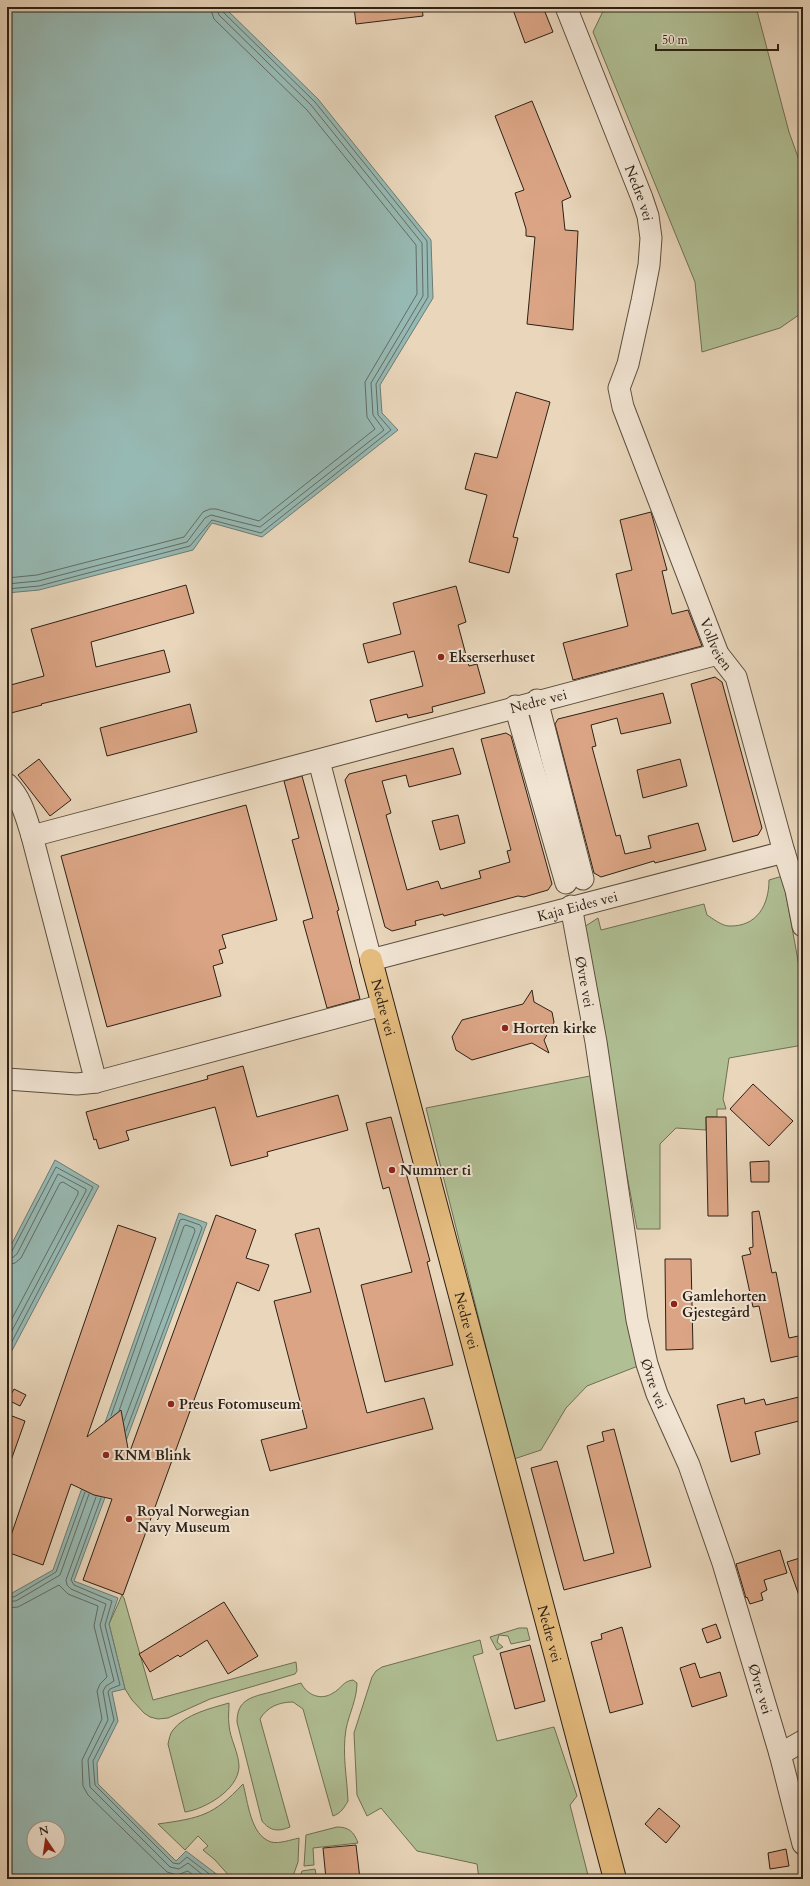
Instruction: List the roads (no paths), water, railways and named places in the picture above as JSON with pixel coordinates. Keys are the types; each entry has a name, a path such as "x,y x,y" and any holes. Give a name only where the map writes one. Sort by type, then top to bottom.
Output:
{"main road":[{"name":"Nedre vei","path":"372,960 616,1879"}],"street":[{"name":"Nedre vei","path":"566,7 648,216 651,238 649,265 628,364 619,388"},
{"name":"Vollveien","path":"619,388 623,407 718,654 736,677 784,852 796,890 803,926"},
{"name":"Nedre vei","path":"32,836 319,761 537,700 718,654"},
{"path":"515,706 574,881 537,700"},
{"name":"Nedre vei","path":"319,761 372,960"},
{"path":"7,784 14,791 22,804 32,836 96,1082"},
{"name":"Kaja Eides vei","path":"372,960 571,906 784,852"},
{"name":"Øvre vei","path":"571,906 596,1042 637,1320 647,1364 657,1394 689,1465 723,1563 780,1754 803,1844"},
{"path":"7,1079 77,1084 96,1082 383,1005"},
{"path":"780,1754 803,1741"}],"water":[{"path":"224,7 318,99 431,240 433,298 380,385 382,413 398,430 262,537 212,523 193,550 39,590 7,593 7,8"},
{"path":"55,1160 99,1186 7,1360 7,1253"},
{"path":"179,1213 207,1223 74,1581 118,1598 109,1624 125,1689 112,1692 118,1721 97,1763 98,1784 176,1861 186,1851 223,1879 7,1879 7,1592 12,1593 53,1570"}],"place":[{"name":"Ekserserhuset","path":"441,657"},
{"name":"Horten kirke","path":"505,1028"},
{"name":"Nummer ti","path":"392,1170"},
{"name":"Gamlehorten Gjestegård","path":"674,1304"},
{"name":"Preus Fotomuseum","path":"171,1404"},
{"name":"KNM Blink","path":"106,1455"},
{"name":"Royal Norwegian Navy Museum","path":"129,1519"}]}
